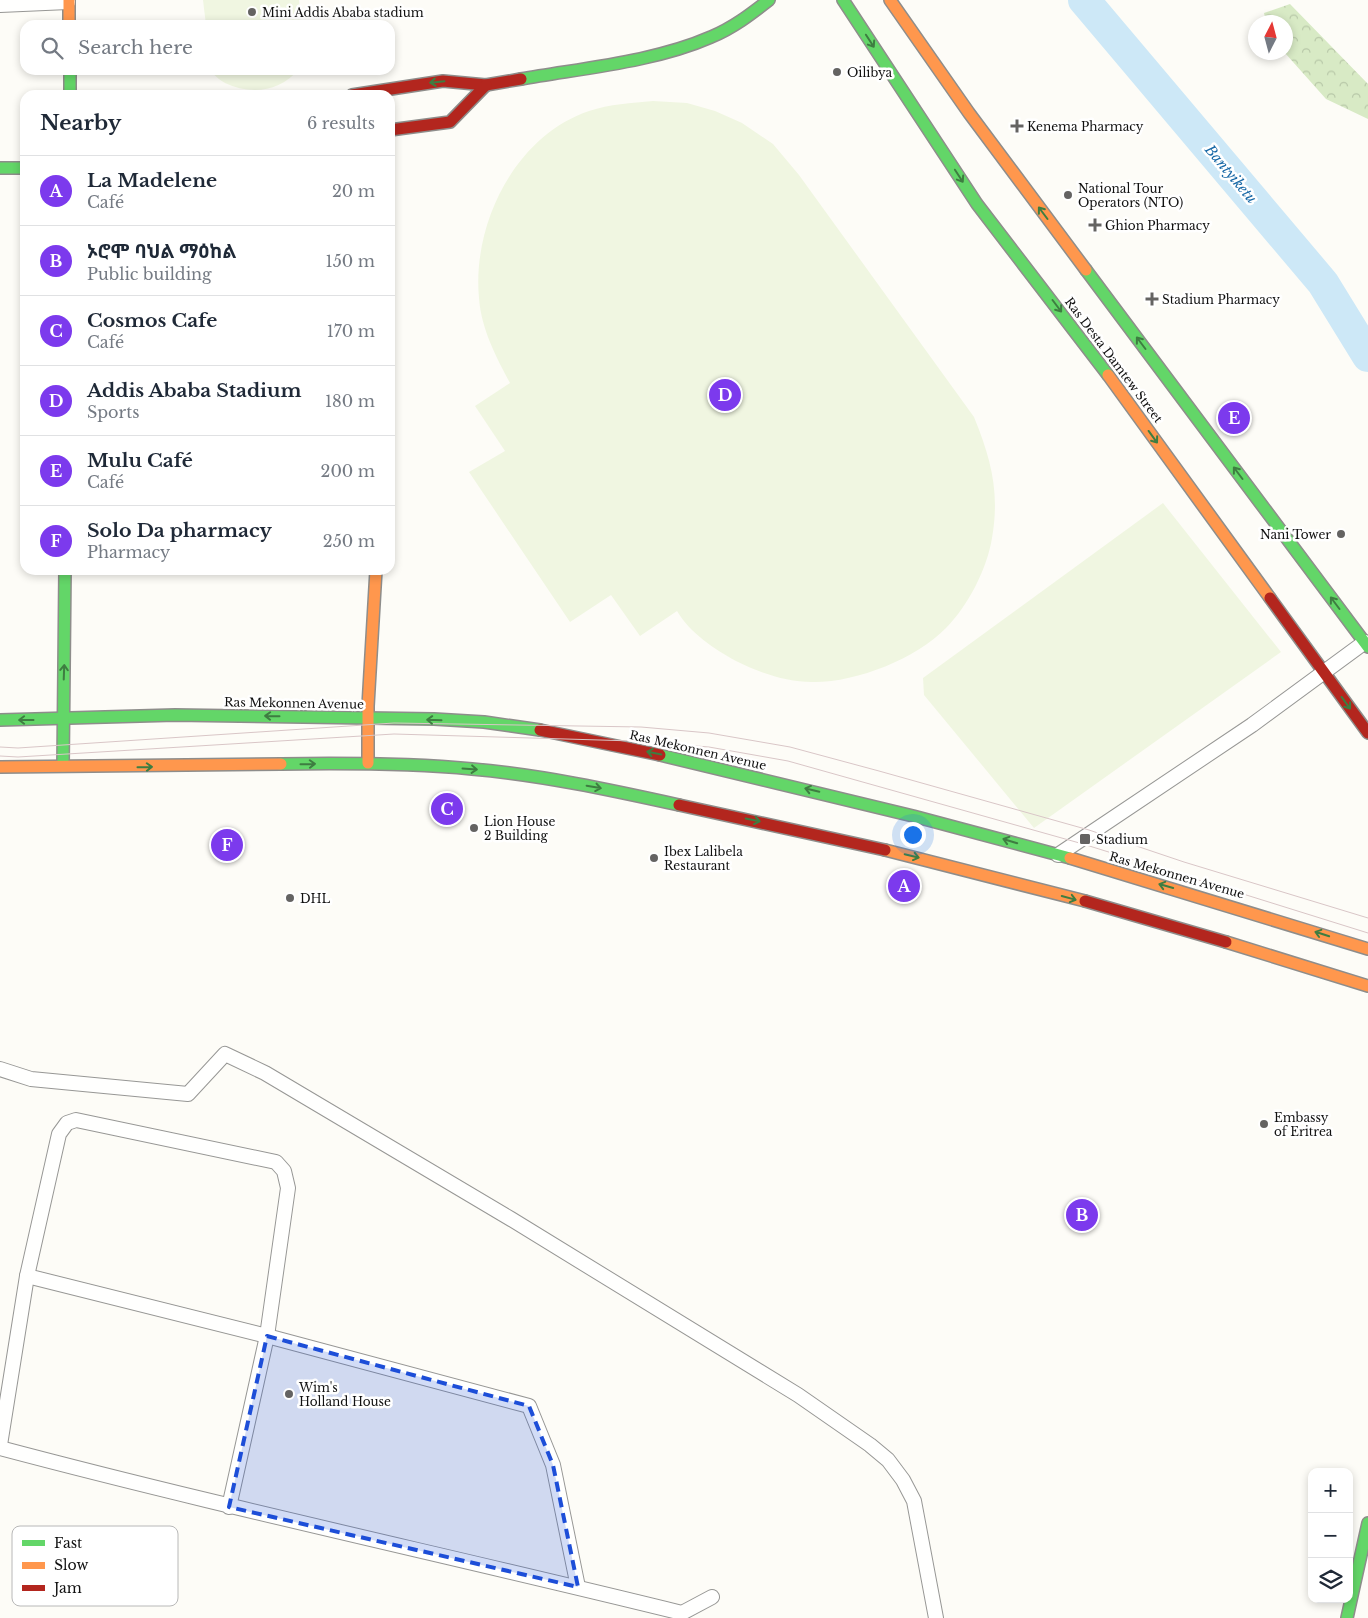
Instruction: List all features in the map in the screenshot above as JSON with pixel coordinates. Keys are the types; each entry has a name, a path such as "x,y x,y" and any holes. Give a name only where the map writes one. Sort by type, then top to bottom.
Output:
{"main road":[{"path":"382,90 443,80 486,85 671,52 712,37 740,22 769,0"},
{"name":"Ras Desta Damtew Street","path":"843,0 977,204 1082,339 1368,733"},
{"path":"890,0 998,153 1366,645"},
{"path":"68,1 69,20"},
{"path":"70,75 72,90"},
{"path":"395,129 450,122 486,85"},
{"path":"0,168 20,168"},
{"path":"63,766 66,575"},
{"path":"368,763 368,718 376,575"},
{"name":"Ras Mekonnen Avenue","path":"0,720 63,720 110,716 178,715 482,722 608,744 859,802 1058,855 1252,911 1368,949"},
{"path":"0,767 368,763 473,769 546,778 644,797 923,858 1172,925 1368,986"},
{"path":"1347,1618 1368,1522"}],"street":[{"path":"0,5 68,1"},
{"path":"1058,855 1252,725 1366,645"},
{"path":"0,1069 31,1079 188,1094 226,1054 265,1073 512,1219 798,1394 870,1445 888,1460 903,1480 914,1501 936,1618"},
{"path":"229,1507 267,1336 288,1188 284,1171 276,1162 76,1120 67,1123 59,1134 26,1276 0,1446 229,1507 682,1612 712,1596"},
{"path":"26,1276 267,1336 529,1406 552,1465 578,1587"}],"highlighted area":[{"path":"267,1336 529,1406 553,1465 578,1587 229,1507"}],"green space":[{"name":"Mini Addis Ababa stadium","path":"203,0 299,0 301,20 205,20"},
{"path":"1290,4 1368,84 1368,119 1326,99 1291,60 1293,60 1293,15 1264,15 1264,13"},
{"path":"293,75 274,87 254,90 235,87 215,76"},
{"path":"653,101 687,103 715,111 742,123 773,144 799,175 974,417 985,447 994,491 994,521 986,562 969,598 946,628 918,650 884,667 865,674 829,681 802,682 773,676 736,661 711,646 682,619 677,611 640,636 611,595 570,622 469,472 505,451 475,406 510,383 486,331 479,298 479,270 483,241 491,213 504,186 520,162 540,140 563,123 597,109 621,104"},
{"path":"1163,503 1281,652 1034,828 924,695 923,678"}],"waterway":[{"name":"Bantyiketu","path":"1084,0 1323,283 1368,356"}],"tram line":[{"path":"0,747 18,748 394,723 641,727 709,733 790,747 879,771 1089,830 1184,862 1368,918"},
{"path":"0,756 18,757 394,734 634,741 709,747 788,761 1083,844 1368,933"}],"traffic: fast":[{"path":"521,79 618,63 689,46 727,29 769,0"},
{"path":"843,0 977,204 1108,375"},
{"path":"70,75 70,90"},
{"path":"0,168 20,168"},
{"path":"1086,270 1368,647"},
{"path":"63,766 65,575"},
{"path":"0,720 175,715 434,719 484,722 540,730"},
{"path":"660,755 913,816 1070,858"},
{"path":"281,764 400,765 498,772 576,784 679,805"},
{"path":"1347,1618 1368,1523"}],"traffic: slow":[{"path":"69,0 69,20"},
{"path":"890,0 969,113 1086,270"},
{"path":"1108,375 1270,598"},
{"path":"368,763 368,706 376,575"},
{"path":"0,767 281,764"},
{"path":"885,850 1085,901"},
{"path":"1070,858 1368,949"},
{"path":"1226,942 1368,986"}],"traffic: jam":[{"path":"384,90 443,81 486,85 521,79"},
{"path":"395,129 450,122 486,85"},
{"path":"1270,598 1368,733"},
{"path":"540,730 660,755"},
{"path":"679,805 885,850"},
{"path":"1085,901 1226,942"}],"place":[{"name":"Mini Addis Ababa stadium","path":"252,12"},
{"name":"Oilibya","path":"837,72"},
{"name":"Kenema Pharmacy","path":"1017,126"},
{"name":"National Tour Operators (NTO)","path":"1068,195"},
{"name":"Ghion Pharmacy","path":"1095,225"},
{"name":"Stadium Pharmacy","path":"1152,299"},
{"name":"Addis Ababa Stadium","path":"725,395"},
{"name":"Mulu Café","path":"1234,418"},
{"name":"Nani Tower","path":"1341,534"},
{"name":"Cosmos Cafe","path":"447,809"},
{"name":"Lion House 2 Building","path":"474,828"},
{"name":"Stadium","path":"1085,839"},
{"name":"Solo Da pharmacy","path":"227,845"},
{"name":"Ibex Lalibela Restaurant","path":"654,858"},
{"name":"La Madelene","path":"904,886"},
{"name":"DHL","path":"290,898"},
{"name":"Embassy of Eritrea","path":"1264,1124"},
{"name":"ኦሮሞ ባህል ማዕከል","path":"1082,1215"},
{"name":"Wim's Holland House","path":"289,1394"}]}
